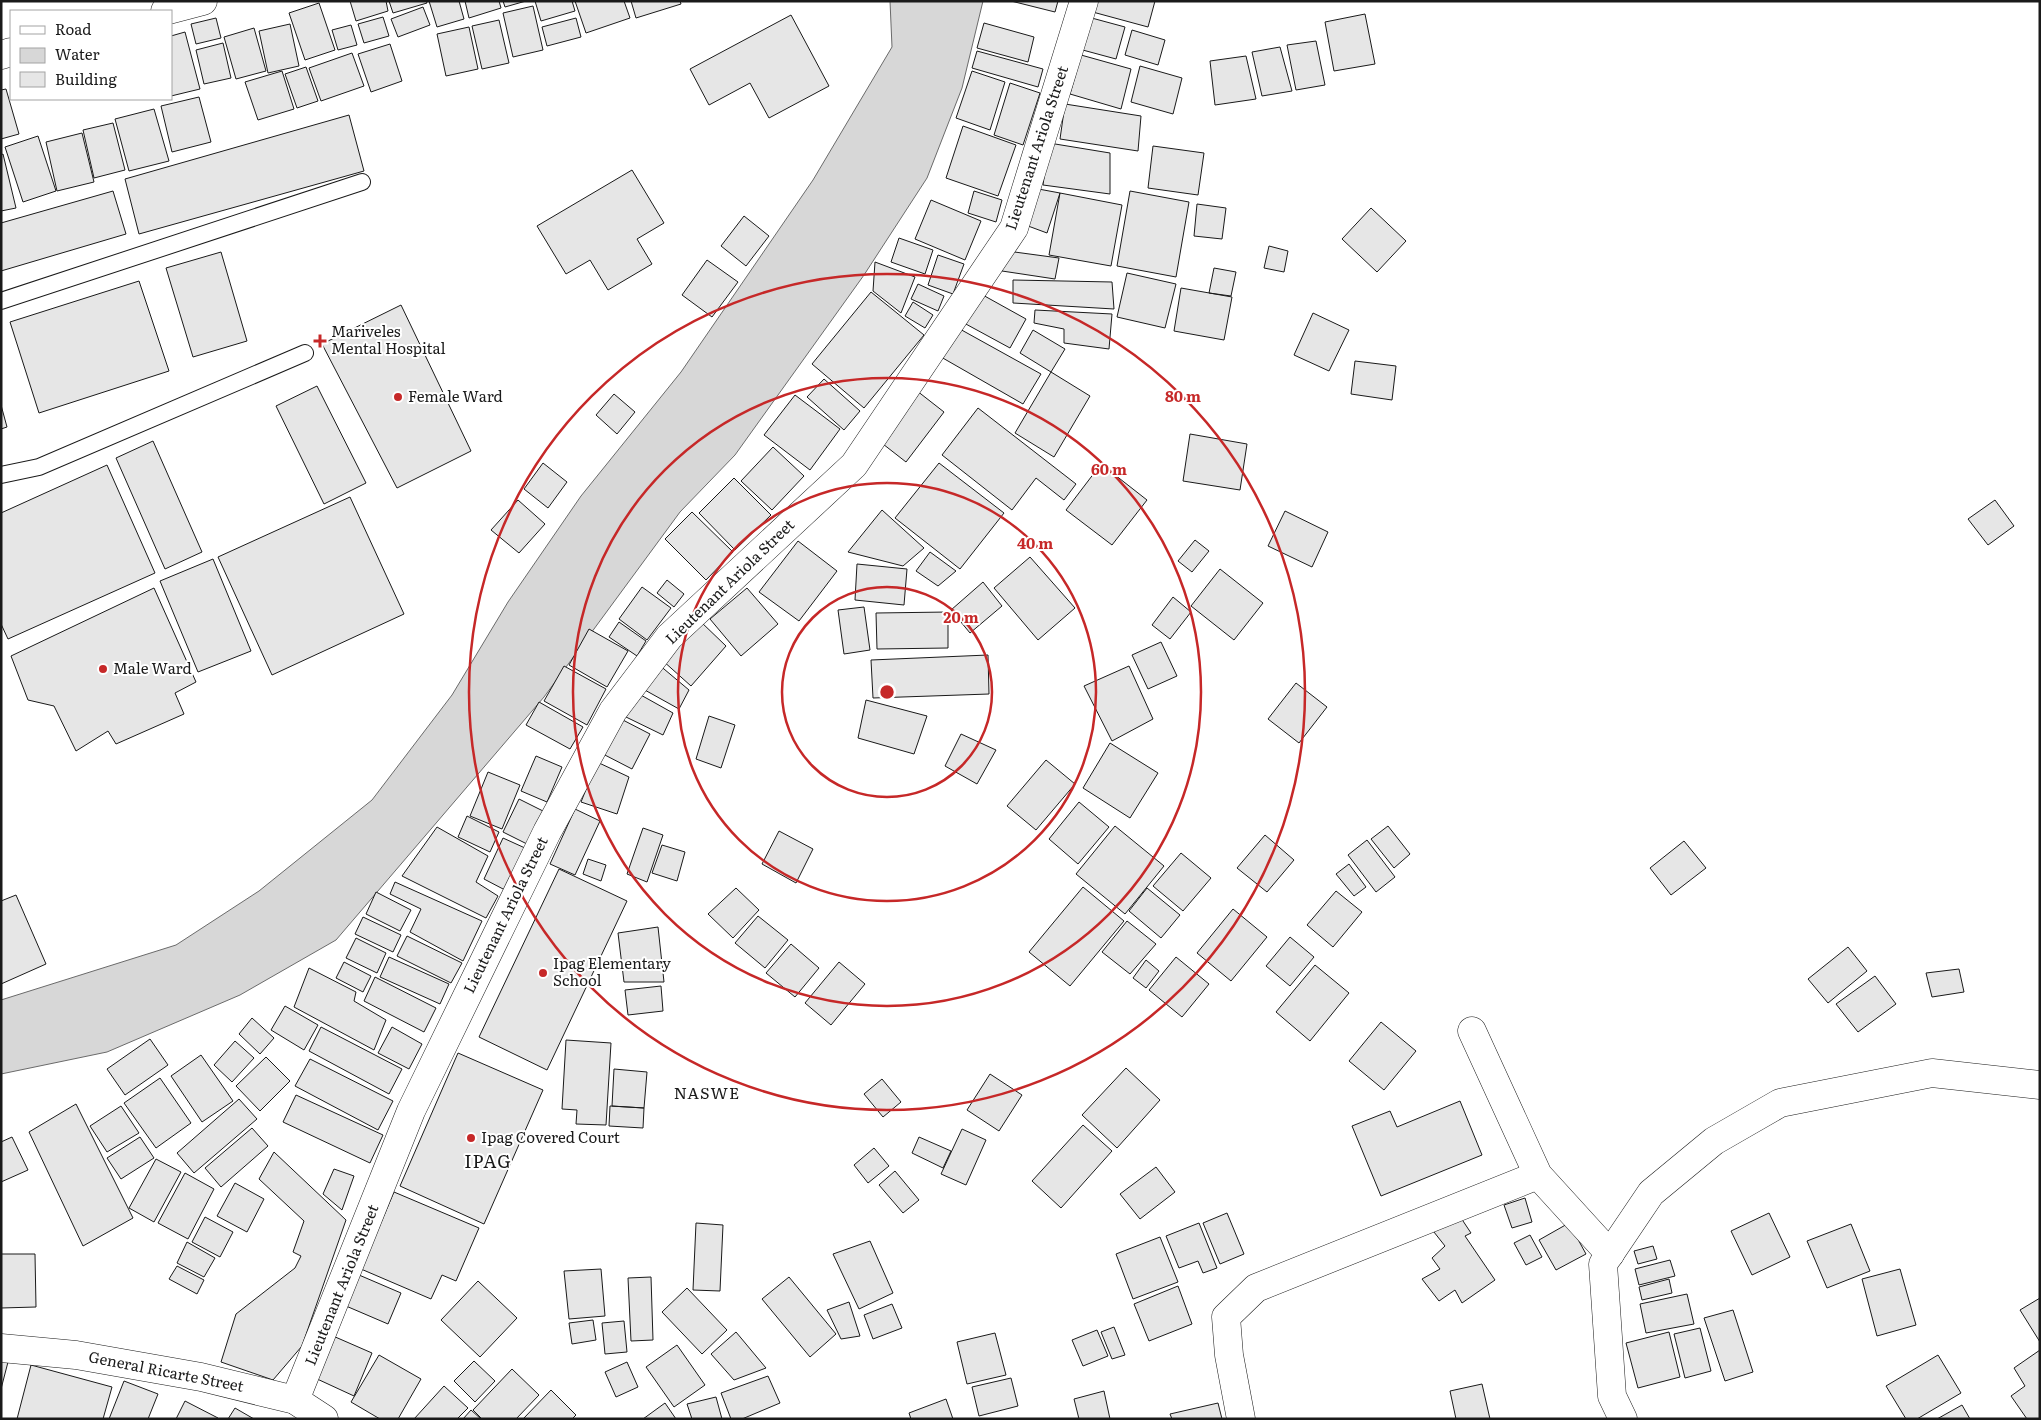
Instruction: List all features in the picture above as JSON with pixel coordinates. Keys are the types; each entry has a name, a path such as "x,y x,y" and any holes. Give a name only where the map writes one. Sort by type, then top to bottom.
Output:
{"street":[{"path":"169,10 203,1"},
{"name":"Lieutenant Ariola Street","path":"296,1400 411,1111 547,832 613,711 670,636 854,465 1014,228 1084,1"},
{"path":"1472,1031 1538,1175 1610,1254"},
{"path":"1623,1419 1612,1396 1603,1264 1651,1192 1714,1141 1780,1103 1932,1072 2040,1085"},
{"path":"1241,1419 1229,1355 1226,1317 1256,1288 1538,1175"},
{"name":"General Ricarte Street","path":"1,1348 86,1357 201,1377 296,1400 324,1419"}],"lane":[{"path":"1,301 362,182"},
{"path":"1,484 305,353"},
{"path":"1,475 40,467"}],"water":[{"path":"890,1 983,1 962,88 927,178 864,275 735,455 680,512 544,697 336,940 240,995 107,1052 1,1074 1,1000 176,945 259,891 372,800 452,695 508,602 581,496 681,372 813,180 892,47"}],"building":[{"path":"350,1 386,1 388,11 356,21"},
{"path":"389,1 426,1 427,3 393,13"},
{"path":"429,1 459,1 464,19 437,27"},
{"path":"465,1 499,1 501,8 469,18"},
{"path":"503,1 526,1 505,7"},
{"path":"535,1 572,1 575,11 541,21"},
{"path":"575,1 624,1 630,18 586,33"},
{"path":"631,1 680,1 681,4 636,18"},
{"path":"1011,1 1058,1 1055,12"},
{"path":"1092,1 1155,1 1148,27 1089,11"},
{"path":"319,3 335,50 305,60 289,13"},
{"path":"533,6 543,50 513,57 503,13"},
{"path":"423,7 430,25 398,37 391,19"},
{"path":"1365,14 1375,64 1334,71 1325,22"},
{"path":"791,15 829,86 769,118 750,83 709,105 690,69"},
{"path":"383,17 389,36 364,43 358,24"},
{"path":"1088,17 1125,27 1116,59 1079,49"},
{"path":"216,18 221,38 196,44 191,24"},
{"path":"576,18 581,37 547,46 542,27"},
{"path":"499,20 509,63 482,69 472,26"},
{"path":"984,23 1034,37 1028,62 977,48"},
{"path":"290,24 299,66 268,73 259,31"},
{"path":"351,25 357,45 338,50 332,30"},
{"path":"469,27 478,69 446,76 437,34"},
{"path":"254,28 266,71 236,79 224,37"},
{"path":"1132,30 1165,40 1158,65 1125,55"},
{"path":"185,32 200,89 172,96 172,36"},
{"path":"1316,41 1325,85 1296,90 1287,45"},
{"path":"223,43 231,78 204,84 196,50"},
{"path":"390,44 402,81 371,92 358,54"},
{"path":"1280,47 1292,91 1262,96 1252,52"},
{"path":"977,51 1043,69 1038,87 972,68"},
{"path":"352,53 364,86 321,101 309,68"},
{"path":"1081,55 1131,69 1121,109 1070,94"},
{"path":"1246,56 1256,99 1215,105 1210,61"},
{"path":"1140,66 1182,78 1173,114 1131,102"},
{"path":"306,67 318,101 297,108 285,74"},
{"path":"282,71 294,109 258,120 245,82"},
{"path":"972,71 1005,82 990,130 956,118"},
{"path":"1010,83 1040,93 1023,145 994,135"},
{"path":"6,89 19,134 1,139 1,90"},
{"path":"199,97 211,142 172,152 161,106"},
{"path":"1065,104 1141,116 1138,151 1060,139"},
{"path":"154,109 169,161 129,171 115,119"},
{"path":"349,115 364,171 139,234 125,179"},
{"path":"113,123 125,170 94,178 83,130"},
{"path":"963,126 1016,145 998,196 946,178"},
{"path":"82,133 94,182 57,191 46,142"},
{"path":"38,136 56,191 23,202 5,147"},
{"path":"1049,143 1110,153 1110,194 1043,185"},
{"path":"1153,146 1204,153 1198,195 1148,188"},
{"path":"3,154 16,208 1,211 1,155"},
{"path":"632,170 664,223 637,239 652,264 608,290 590,260 566,274 537,226"},
{"path":"1033,188 1060,193 1047,233 1020,223"},
{"path":"113,191 126,234 1,271 1,223"},
{"path":"974,191 1002,200 996,222 968,213"},
{"path":"1130,191 1189,202 1176,277 1117,266"},
{"path":"1060,193 1122,205 1111,266 1049,255"},
{"path":"931,200 981,221 965,260 915,239"},
{"path":"1197,204 1226,208 1222,239 1194,236"},
{"path":"1371,208 1406,241 1377,272 1342,239"},
{"path":"744,216 769,236 746,266 721,246"},
{"path":"899,238 933,250 925,274 891,262"},
{"path":"1269,246 1288,251 1284,272 1264,268"},
{"path":"1007,251 1059,258 1055,279 1002,271"},
{"path":"221,252 247,341 193,357 166,268"},
{"path":"938,255 964,264 953,294 928,285"},
{"path":"707,260 738,282 712,317 682,295"},
{"path":"875,262 915,277 901,313 873,291"},
{"path":"1214,268 1236,272 1231,296 1209,293"},
{"path":"1127,273 1176,284 1165,328 1117,317"},
{"path":"1013,280 1112,282 1114,309 1013,303"},
{"path":"139,281 169,371 39,413 10,322"},
{"path":"918,284 944,296 938,311 911,299"},
{"path":"1181,288 1232,297 1224,340 1174,331"},
{"path":"871,292 924,335 864,408 812,364"},
{"path":"981,294 1026,319 1010,348 964,323"},
{"path":"913,302 933,315 925,328 905,316"},
{"name":"Female Ward","path":"401,305 471,451 397,488 322,344"},
{"path":"1035,310 1112,314 1109,349 1064,343 1064,329 1034,323"},
{"path":"1313,313 1349,330 1329,371 1294,355"},
{"path":"958,328 1041,374 1023,404 941,357"},
{"path":"1033,330 1065,349 1051,372 1020,353"},
{"path":"1355,361 1396,366 1392,400 1351,394"},
{"path":"1051,372 1090,396 1054,457 1015,433"},
{"path":"824,379 860,411 844,430 807,397"},
{"path":"317,386 366,483 324,504 276,406"},
{"path":"912,387 944,412 906,462 874,437"},
{"path":"614,394 635,412 617,434 596,415"},
{"path":"795,395 840,429 810,470 764,435"},
{"path":"1,405 7,427 1,429"},
{"path":"978,408 1076,484 1064,500 1036,478 1012,510 942,455"},
{"path":"1190,434 1247,444 1240,490 1183,481"},
{"path":"153,441 202,552 165,569 116,458"},
{"path":"773,447 804,476 772,510 741,481"},
{"path":"543,463 567,482 548,508 524,489"},
{"path":"939,463 1004,513 960,569 895,518"},
{"path":"1101,464 1147,500 1112,545 1066,510"},
{"path":"107,465 155,573 8,639 1,624 1,513"},
{"path":"734,478 771,515 735,550 699,513"},
{"path":"350,497 404,614 272,675 218,557"},
{"path":"518,500 545,524 519,553 491,530"},
{"path":"1995,500 2014,526 1988,545 1968,519"},
{"path":"882,510 924,548 903,566 848,552"},
{"path":"1285,511 1328,532 1312,567 1268,546"},
{"path":"692,512 733,552 706,580 665,539"},
{"path":"1195,540 1209,551 1192,572 1178,561"},
{"path":"798,541 837,571 799,621 759,592"},
{"path":"930,552 956,571 938,586 916,571"},
{"path":"1030,557 1075,608 1038,640 994,588"},
{"path":"213,559 251,651 198,672 160,581"},
{"path":"857,564 907,569 904,605 855,600"},
{"path":"1220,569 1263,603 1234,640 1191,606"},
{"path":"667,580 684,594 674,607 657,593"},
{"path":"983,582 1002,606 970,633 951,610"},
{"path":"642,587 671,608 647,640 619,619"},
{"name":"Male Ward","path":"154,588 196,682 175,693 184,714 116,744 108,731 76,751 54,706 28,700 11,656"},
{"path":"747,588 778,624 741,656 710,619"},
{"path":"1173,597 1191,612 1170,639 1152,625"},
{"path":"864,607 870,650 844,654 838,610"},
{"path":"948,612 948,648 877,649 876,613"},
{"path":"700,621 726,646 691,686 662,660"},
{"path":"619,622 646,641 637,656 609,637"},
{"path":"589,629 628,651 607,687 569,665"},
{"path":"1161,642 1177,676 1148,689 1132,655"},
{"path":"988,655 989,694 873,698 871,660"},
{"path":"658,664 689,690 679,709 643,689"},
{"path":"564,666 606,689 587,725 544,701"},
{"path":"1129,666 1153,719 1112,741 1084,686"},
{"path":"1296,683 1327,707 1299,743 1268,719"},
{"path":"639,694 673,713 663,735 626,717"},
{"path":"866,700 927,716 914,754 858,738"},
{"path":"539,702 583,727 570,749 526,725"},
{"path":"709,716 735,725 721,768 696,759"},
{"path":"619,718 650,734 632,769 601,753"},
{"path":"961,734 996,750 977,784 945,766"},
{"path":"1110,743 1158,773 1130,818 1083,788"},
{"path":"536,756 562,767 547,802 521,791"},
{"path":"1046,760 1075,784 1036,830 1007,806"},
{"path":"597,762 629,777 617,814 581,802"},
{"path":"488,772 520,785 502,829 470,816"},
{"path":"519,799 545,812 529,845 503,832"},
{"path":"1079,802 1109,827 1078,864 1049,839"},
{"path":"575,809 600,821 575,875 550,864"},
{"path":"467,816 499,832 490,852 458,837"},
{"path":"1115,826 1164,866 1125,914 1076,874"},
{"path":"1388,826 1410,854 1394,868 1371,839"},
{"path":"437,827 488,856 476,882 498,896 486,918 402,876"},
{"path":"643,828 663,835 647,882 627,874"},
{"path":"779,831 813,849 796,883 762,864"},
{"path":"1265,835 1294,860 1267,892 1237,868"},
{"path":"503,838 525,848 505,890 484,879"},
{"path":"1367,840 1395,877 1376,892 1348,855"},
{"path":"1684,841 1706,868 1671,895 1650,868"},
{"path":"662,845 685,852 677,881 652,873"},
{"path":"1181,853 1211,878 1183,911 1153,886"},
{"path":"588,859 606,865 601,881 583,874"},
{"path":"1349,864 1366,887 1354,896 1336,874"},
{"name":"Ipag Elementary School","path":"559,869 627,901 547,1070 479,1037"},
{"path":"395,882 482,921 463,961 410,932 421,909 390,894"},
{"path":"1083,887 1124,921 1070,986 1029,952"},
{"path":"736,888 759,910 733,938 708,914"},
{"path":"1147,888 1180,915 1161,938 1129,911"},
{"path":"1336,891 1362,912 1333,947 1307,925"},
{"path":"376,892 411,910 400,931 366,914"},
{"path":"16,895 46,964 1,984 1,901"},
{"path":"1233,909 1267,937 1231,981 1197,953"},
{"path":"758,916 788,940 765,968 735,943"},
{"path":"363,917 401,935 393,952 355,934"},
{"path":"1127,921 1156,944 1130,974 1102,952"},
{"path":"658,927 664,982 624,982 618,933"},
{"path":"407,936 462,963 451,983 397,956"},
{"path":"1290,937 1314,957 1290,986 1266,966"},
{"path":"356,938 386,953 377,973 346,958"},
{"path":"791,944 819,968 795,997 766,973"},
{"path":"1848,947 1867,971 1828,1003 1808,979"},
{"path":"389,957 449,984 440,1004 380,977"},
{"path":"1176,957 1209,984 1182,1017 1149,990"},
{"path":"1146,960 1159,971 1146,988 1133,978"},
{"path":"344,962 371,976 363,992 336,978"},
{"path":"839,962 865,984 831,1025 805,1003"},
{"path":"1315,965 1349,993 1310,1041 1276,1012"},
{"path":"309,968 356,992 354,1001 386,1020 374,1050 294,1007"},
{"path":"1959,969 1964,992 1932,997 1926,973"},
{"path":"1875,976 1896,1004 1858,1032 1836,1004"},
{"path":"375,977 436,1008 424,1032 364,1001"},
{"path":"661,986 663,1011 628,1015 625,990"},
{"path":"285,1006 318,1025 304,1050 271,1030"},
{"path":"252,1018 274,1038 260,1054 239,1034"},
{"path":"1381,1022 1416,1051 1384,1090 1349,1061"},
{"path":"321,1027 402,1069 389,1094 309,1051"},
{"path":"392,1027 422,1044 409,1069 378,1053"},
{"path":"150,1039 168,1065 125,1095 107,1069"},
{"path":"566,1040 611,1043 606,1125 576,1124 577,1110 562,1109"},
{"path":"235,1041 254,1058 232,1082 214,1065"},
{"name":"Ipag Covered Court","path":"458,1053 543,1090 484,1224 400,1186"},
{"path":"201,1055 233,1101 202,1122 171,1076"},
{"path":"266,1057 290,1081 260,1111 236,1086"},
{"path":"310,1059 393,1101 378,1130 295,1086"},
{"path":"1126,1068 1160,1100 1117,1148 1082,1115"},
{"path":"614,1069 647,1072 644,1108 612,1106"},
{"path":"990,1074 1022,1095 999,1131 967,1110"},
{"path":"160,1078 191,1123 156,1148 124,1103"},
{"path":"882,1079 901,1102 883,1117 864,1094"},
{"path":"296,1095 383,1135 370,1163 283,1122"},
{"path":"239,1099 257,1119 194,1173 177,1153"},
{"path":"1460,1101 1482,1155 1381,1196 1352,1126 1390,1111 1397,1127"},
{"path":"76,1104 133,1218 83,1246 29,1132"},
{"path":"121,1106 139,1133 107,1152 90,1126"},
{"path":"610,1106 644,1108 643,1128 609,1126"},
{"path":"1083,1125 1112,1151 1061,1208 1032,1181"},
{"path":"252,1128 268,1146 221,1187 205,1168"},
{"path":"962,1129 986,1140 966,1185 941,1174"},
{"path":"12,1137 28,1170 1,1182 1,1142"},
{"path":"140,1137 154,1158 121,1179 107,1158"},
{"path":"919,1137 951,1151 943,1168 912,1153"},
{"path":"874,1148 889,1166 868,1183 854,1165"},
{"path":"274,1152 346,1220 302,1346 273,1380 221,1362 236,1314 295,1268 301,1256 293,1252 304,1221 259,1179"},
{"path":"156,1159 181,1172 154,1222 129,1208"},
{"path":"1156,1167 1175,1192 1140,1219 1120,1194"},
{"path":"334,1169 354,1176 342,1210 323,1194"},
{"path":"895,1171 919,1200 903,1213 879,1185"},
{"path":"185,1173 214,1189 188,1239 158,1223"},
{"path":"235,1183 264,1199 247,1232 217,1216"},
{"path":"394,1192 479,1228 456,1281 442,1275 431,1299 361,1269"},
{"path":"1525,1198 1532,1222 1512,1228 1504,1205"},
{"path":"1227,1213 1244,1254 1220,1264 1203,1223"},
{"path":"1769,1213 1790,1257 1752,1275 1731,1231"},
{"path":"205,1217 233,1232 220,1257 192,1242"},
{"path":"1461,1218 1471,1233 1465,1236 1495,1280 1462,1303 1455,1290 1439,1301 1422,1279 1440,1269 1432,1258 1445,1246 1430,1227"},
{"path":"696,1223 723,1225 720,1291 693,1290"},
{"path":"1199,1223 1217,1268 1203,1273 1198,1261 1179,1268 1166,1236"},
{"path":"1569,1223 1586,1254 1556,1270 1539,1240"},
{"path":"1851,1224 1870,1271 1827,1288 1807,1241"},
{"path":"1530,1235 1542,1257 1526,1265 1514,1243"},
{"path":"1160,1237 1178,1282 1133,1299 1116,1254"},
{"path":"870,1241 893,1293 859,1309 833,1254"},
{"path":"187,1242 215,1258 204,1277 177,1263"},
{"path":"1653,1246 1657,1259 1638,1264 1634,1251"},
{"path":"1,1254 35,1254 36,1307 1,1308"},
{"path":"1670,1260 1675,1276 1639,1285 1635,1269"},
{"path":"177,1266 204,1280 197,1294 169,1279"},
{"path":"601,1269 605,1316 569,1319 564,1271"},
{"path":"1900,1269 1916,1325 1877,1336 1862,1279"},
{"path":"359,1275 401,1293 388,1324 346,1306"},
{"path":"651,1277 653,1340 631,1341 628,1278"},
{"path":"789,1277 836,1334 810,1357 762,1299"},
{"path":"1669,1279 1672,1293 1642,1300 1639,1287"},
{"path":"478,1281 517,1318 480,1357 441,1320"},
{"path":"1178,1286 1192,1324 1149,1341 1134,1304"},
{"path":"687,1288 727,1330 702,1354 662,1312"},
{"path":"1687,1294 1694,1324 1646,1333 1640,1304"},
{"path":"2040,1298 2040,1342 2020,1310"},
{"path":"849,1302 860,1336 841,1339 827,1310"},
{"path":"892,1304 902,1328 873,1339 864,1315"},
{"path":"1733,1310 1753,1372 1725,1381 1704,1318"},
{"path":"593,1320 596,1340 572,1344 569,1323"},
{"path":"624,1321 627,1352 605,1354 602,1323"},
{"path":"1114,1327 1125,1355 1112,1359 1101,1332"},
{"path":"1700,1328 1711,1371 1685,1378 1674,1334"},
{"path":"1097,1330 1108,1356 1083,1366 1072,1340"},
{"path":"736,1332 766,1368 734,1380 711,1354"},
{"path":"1669,1332 1680,1377 1638,1388 1626,1343"},
{"path":"995,1333 1006,1375 967,1384 957,1342"},
{"path":"333,1336 372,1353 354,1396 315,1378"},
{"path":"677,1345 705,1385 674,1407 646,1367"},
{"path":"2040,1350 2040,1419 2027,1419 2011,1396 2025,1386 2014,1368"},
{"path":"379,1355 421,1379 398,1419 380,1419 351,1402"},
{"path":"1938,1355 1961,1393 1917,1419 1906,1419 1886,1386"},
{"path":"1,1360 8,1362 1,1389"},
{"path":"474,1361 495,1381 475,1402 454,1381"},
{"path":"627,1362 638,1387 616,1397 605,1372"},
{"path":"31,1365 112,1387 103,1419 17,1419"},
{"path":"512,1369 539,1395 516,1419 482,1419 473,1410"},
{"path":"768,1376 780,1403 742,1419 731,1419 721,1393"},
{"path":"1011,1378 1018,1406 979,1416 972,1387"},
{"path":"124,1381 158,1394 148,1419 109,1419"},
{"path":"1482,1384 1490,1419 1456,1419 1450,1391"},
{"path":"444,1386 468,1408 457,1419 414,1419"},
{"path":"551,1390 576,1415 572,1419 523,1419"},
{"path":"1104,1391 1110,1419 1079,1419 1074,1399"},
{"path":"716,1397 722,1419 692,1419 687,1404"},
{"path":"946,1399 953,1419 911,1419 909,1413"},
{"path":"185,1401 218,1418 218,1419 176,1419"},
{"path":"665,1403 676,1419 643,1419"},
{"path":"1218,1403 1222,1419 1172,1419 1170,1414"},
{"path":"1962,1405 1970,1419 1937,1419"},
{"path":"235,1408 254,1419 228,1419"},
{"path":"471,1410 481,1419 463,1419"}],"place":[{"name":"Mariveles Mental Hospital","path":"320,341"},
{"name":"Female Ward","path":"398,397"},
{"name":"Male Ward","path":"103,669"},
{"name":"Ipag Elementary School","path":"543,973"},
{"name":"Ipag Covered Court","path":"471,1138"}],"district":[{"name":"NASWE","path":"707,1093"},
{"name":"IPAG","path":"488,1162"}]}
